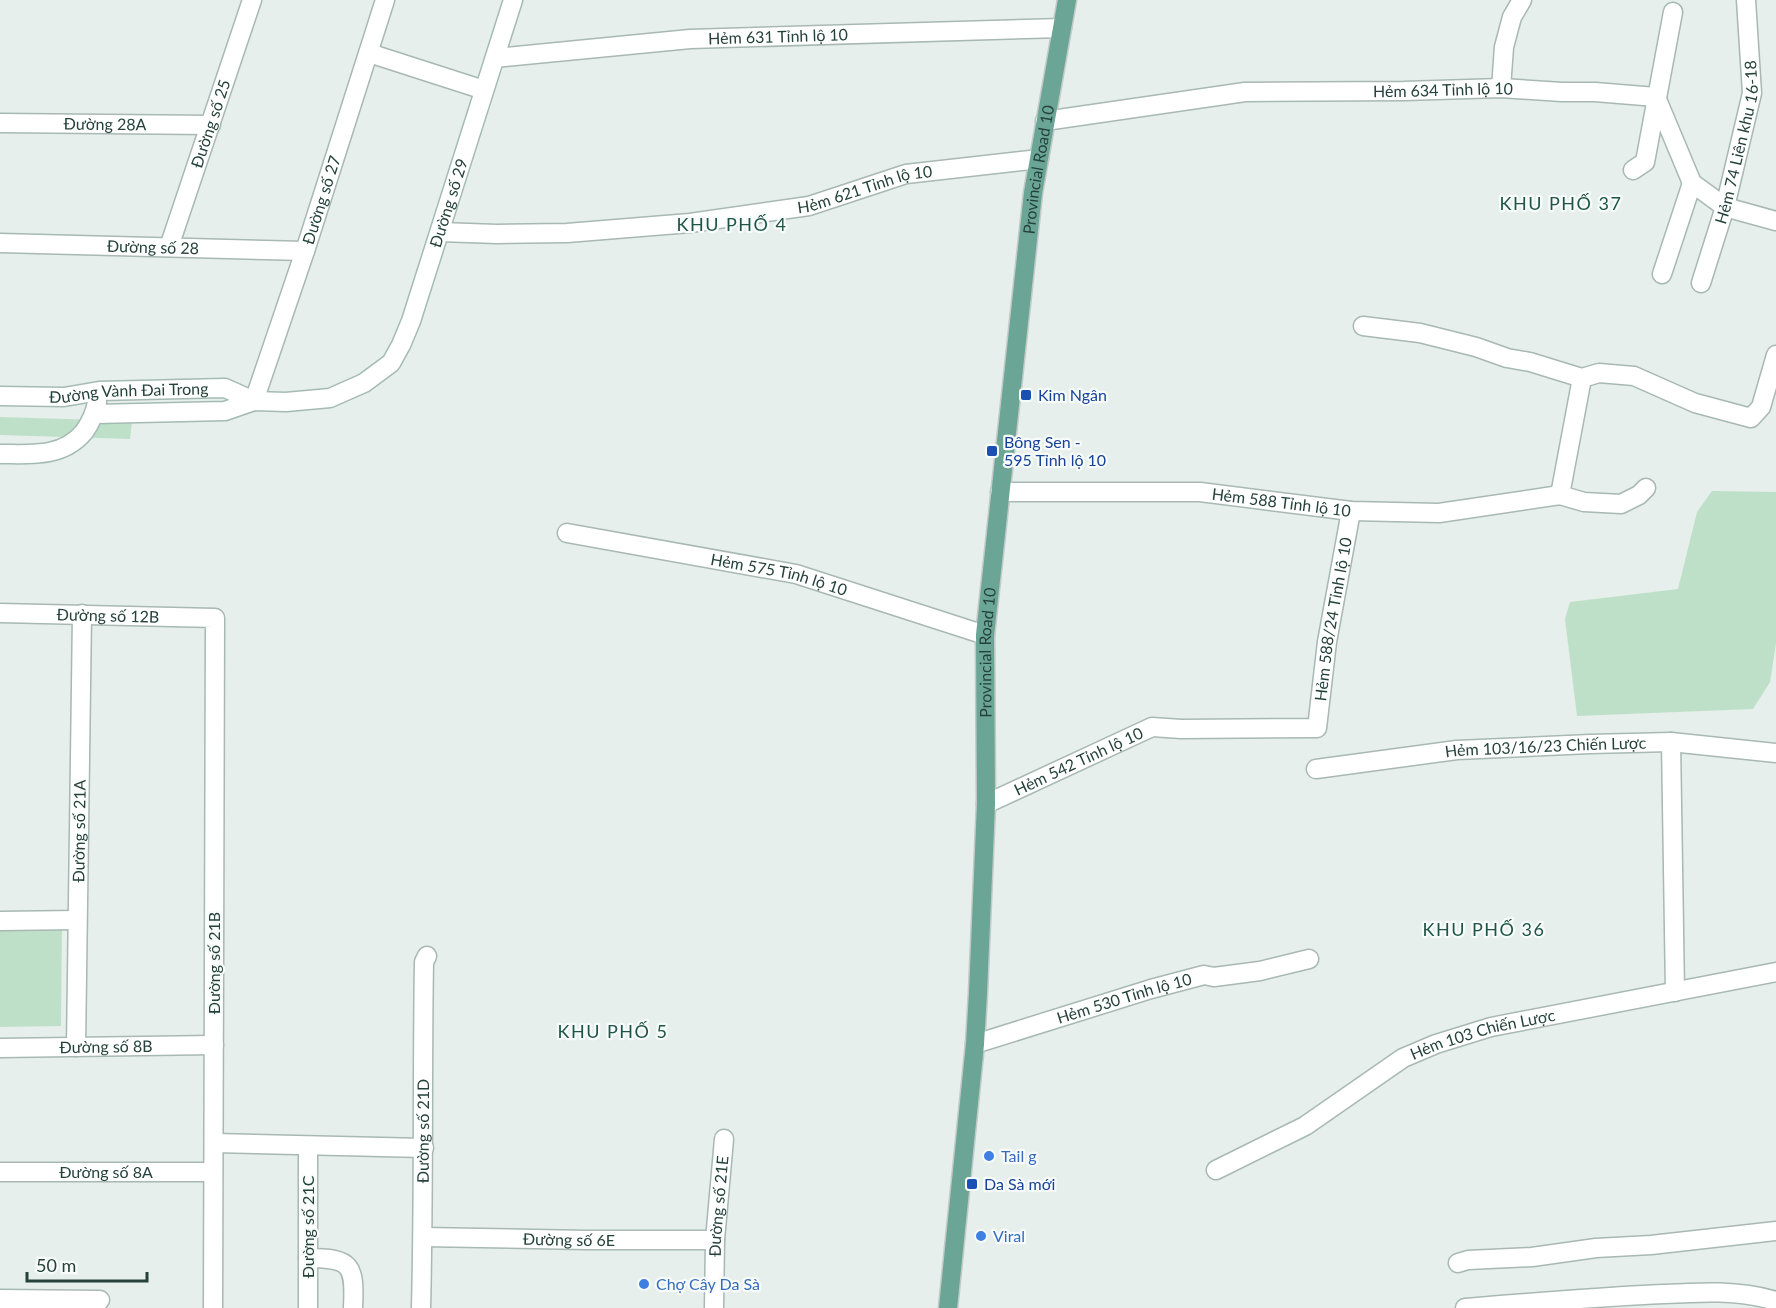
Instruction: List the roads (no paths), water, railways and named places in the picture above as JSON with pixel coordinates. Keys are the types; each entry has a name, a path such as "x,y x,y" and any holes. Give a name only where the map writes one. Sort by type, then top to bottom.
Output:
{"main road":[{"name":"Provincial Road 10","path":"948,1308 975,1044 986,804 985,635 1033,193 1067,0"}],"street":[{"name":"Đường số 25","path":"169,247 252,0"},
{"name":"Đường số 27","path":"254,401 306,251 385,0"},
{"name":"Đường số 29","path":"358,386 383,370 396,356 408,328 441,232 513,0"},
{"path":"1501,88 1504,47 1512,17 1522,0"},
{"name":"Hẻm 74 Liên khu 16-18","path":"1701,283 1725,207 1752,93 1746,0"},
{"path":"1633,170 1645,162 1673,12"},
{"name":"Hẻm 631 Tỉnh lộ 10","path":"495,58 690,39 1062,28"},
{"path":"369,52 484,90"},
{"name":"Hẻm 634 Tỉnh lộ 10","path":"1045,121 1245,92 1501,88 1656,97"},
{"path":"1656,97 1692,183 1725,207 1776,220"},
{"name":"Đường 28A","path":"0,123 211,125"},
{"name":"Hẻm 621 Tỉnh lộ 10","path":"441,232 567,233 690,223 809,206 906,174 1039,159"},
{"path":"1662,274 1692,183"},
{"name":"Đường số 28","path":"0,243 306,251"},
{"path":"1363,326 1420,333 1476,347 1508,358 1532,362 1582,378 1599,374 1634,376 1695,403 1751,418 1761,407 1776,355"},
{"path":"1582,378 1560,495 1584,502 1621,504 1646,489"},
{"name":"Đường Vành Đai Trong","path":"0,454 38,454 62,449 79,438 95,414 225,411 254,401 286,402 324,399 338,396 358,386"},
{"name":"Đường Vành Đai Trong","path":"0,396 64,397 99,391 225,388 254,401"},
{"path":"95,414 99,391"},
{"name":"Hẻm 588 Tỉnh lộ 10","path":"1000,492 1200,492 1351,511 1439,513 1560,495"},
{"name":"Hẻm 588/24 Tỉnh lộ 10","path":"1317,728 1327,642 1351,511"},
{"name":"Hẻm 575 Tỉnh lộ 10","path":"567,533 796,574 985,635"},
{"name":"Đường số 12B","path":"0,613 215,618"},
{"name":"Đường số 21A","path":"76,1047 82,614"},
{"name":"Đường số 21B","path":"213,1308 215,618"},
{"name":"Hẻm 542 Tỉnh lộ 10","path":"986,804 1152,727 1181,729 1317,728"},
{"path":"1671,742 1675,992"},
{"name":"Hẻm 103/16/23 Chiến Lược","path":"1316,769 1457,750 1671,742 1776,753"},
{"path":"0,921 77,920"},
{"name":"Đường số 21D","path":"421,1308 424,962 426,956"},
{"name":"Hẻm 530 Tỉnh lộ 10","path":"975,1044 1151,989 1204,975 1214,977 1260,971 1310,959"},
{"name":"Hẻm 103 Chiến Lược","path":"1216,1170 1305,1126 1403,1058 1436,1044 1491,1027 1776,972"},
{"name":"Đường số 8B","path":"0,1048 214,1045"},
{"name":"Đường số 21E","path":"714,1308 715,1240 724,1139"},
{"path":"214,1143 424,1148"},
{"name":"Đường số 21C","path":"308,1147 308,1308"},
{"name":"Đường số 8A","path":"0,1172 213,1172"},
{"path":"1458,1263 1468,1260 1532,1257 1596,1248 1651,1245 1776,1231"},
{"name":"Đường số 6E","path":"423,1237 715,1240"},
{"path":"308,1258 332,1258 347,1265 354,1279 353,1308"},
{"path":"1465,1308 1568,1299 1722,1291 1755,1295 1776,1302"},
{"path":"0,1299 100,1300"}],"place":[{"name":"Kim Ngân","path":"1026,395"},
{"name":"Bông Sen - 595 Tỉnh lộ 10","path":"992,451"},
{"name":"Tail g","path":"989,1156"},
{"name":"Da Sà mới","path":"972,1184"},
{"name":"Viral","path":"981,1236"},
{"name":"Chợ Cây Da Sà","path":"644,1284"}],"district":[{"name":"KHU PHỐ 37","path":"1561,204"},
{"name":"KHU PHỐ 4","path":"732,225"},
{"name":"KHU PHỐ 36","path":"1484,930"},
{"name":"KHU PHỐ 5","path":"613,1032"}]}
